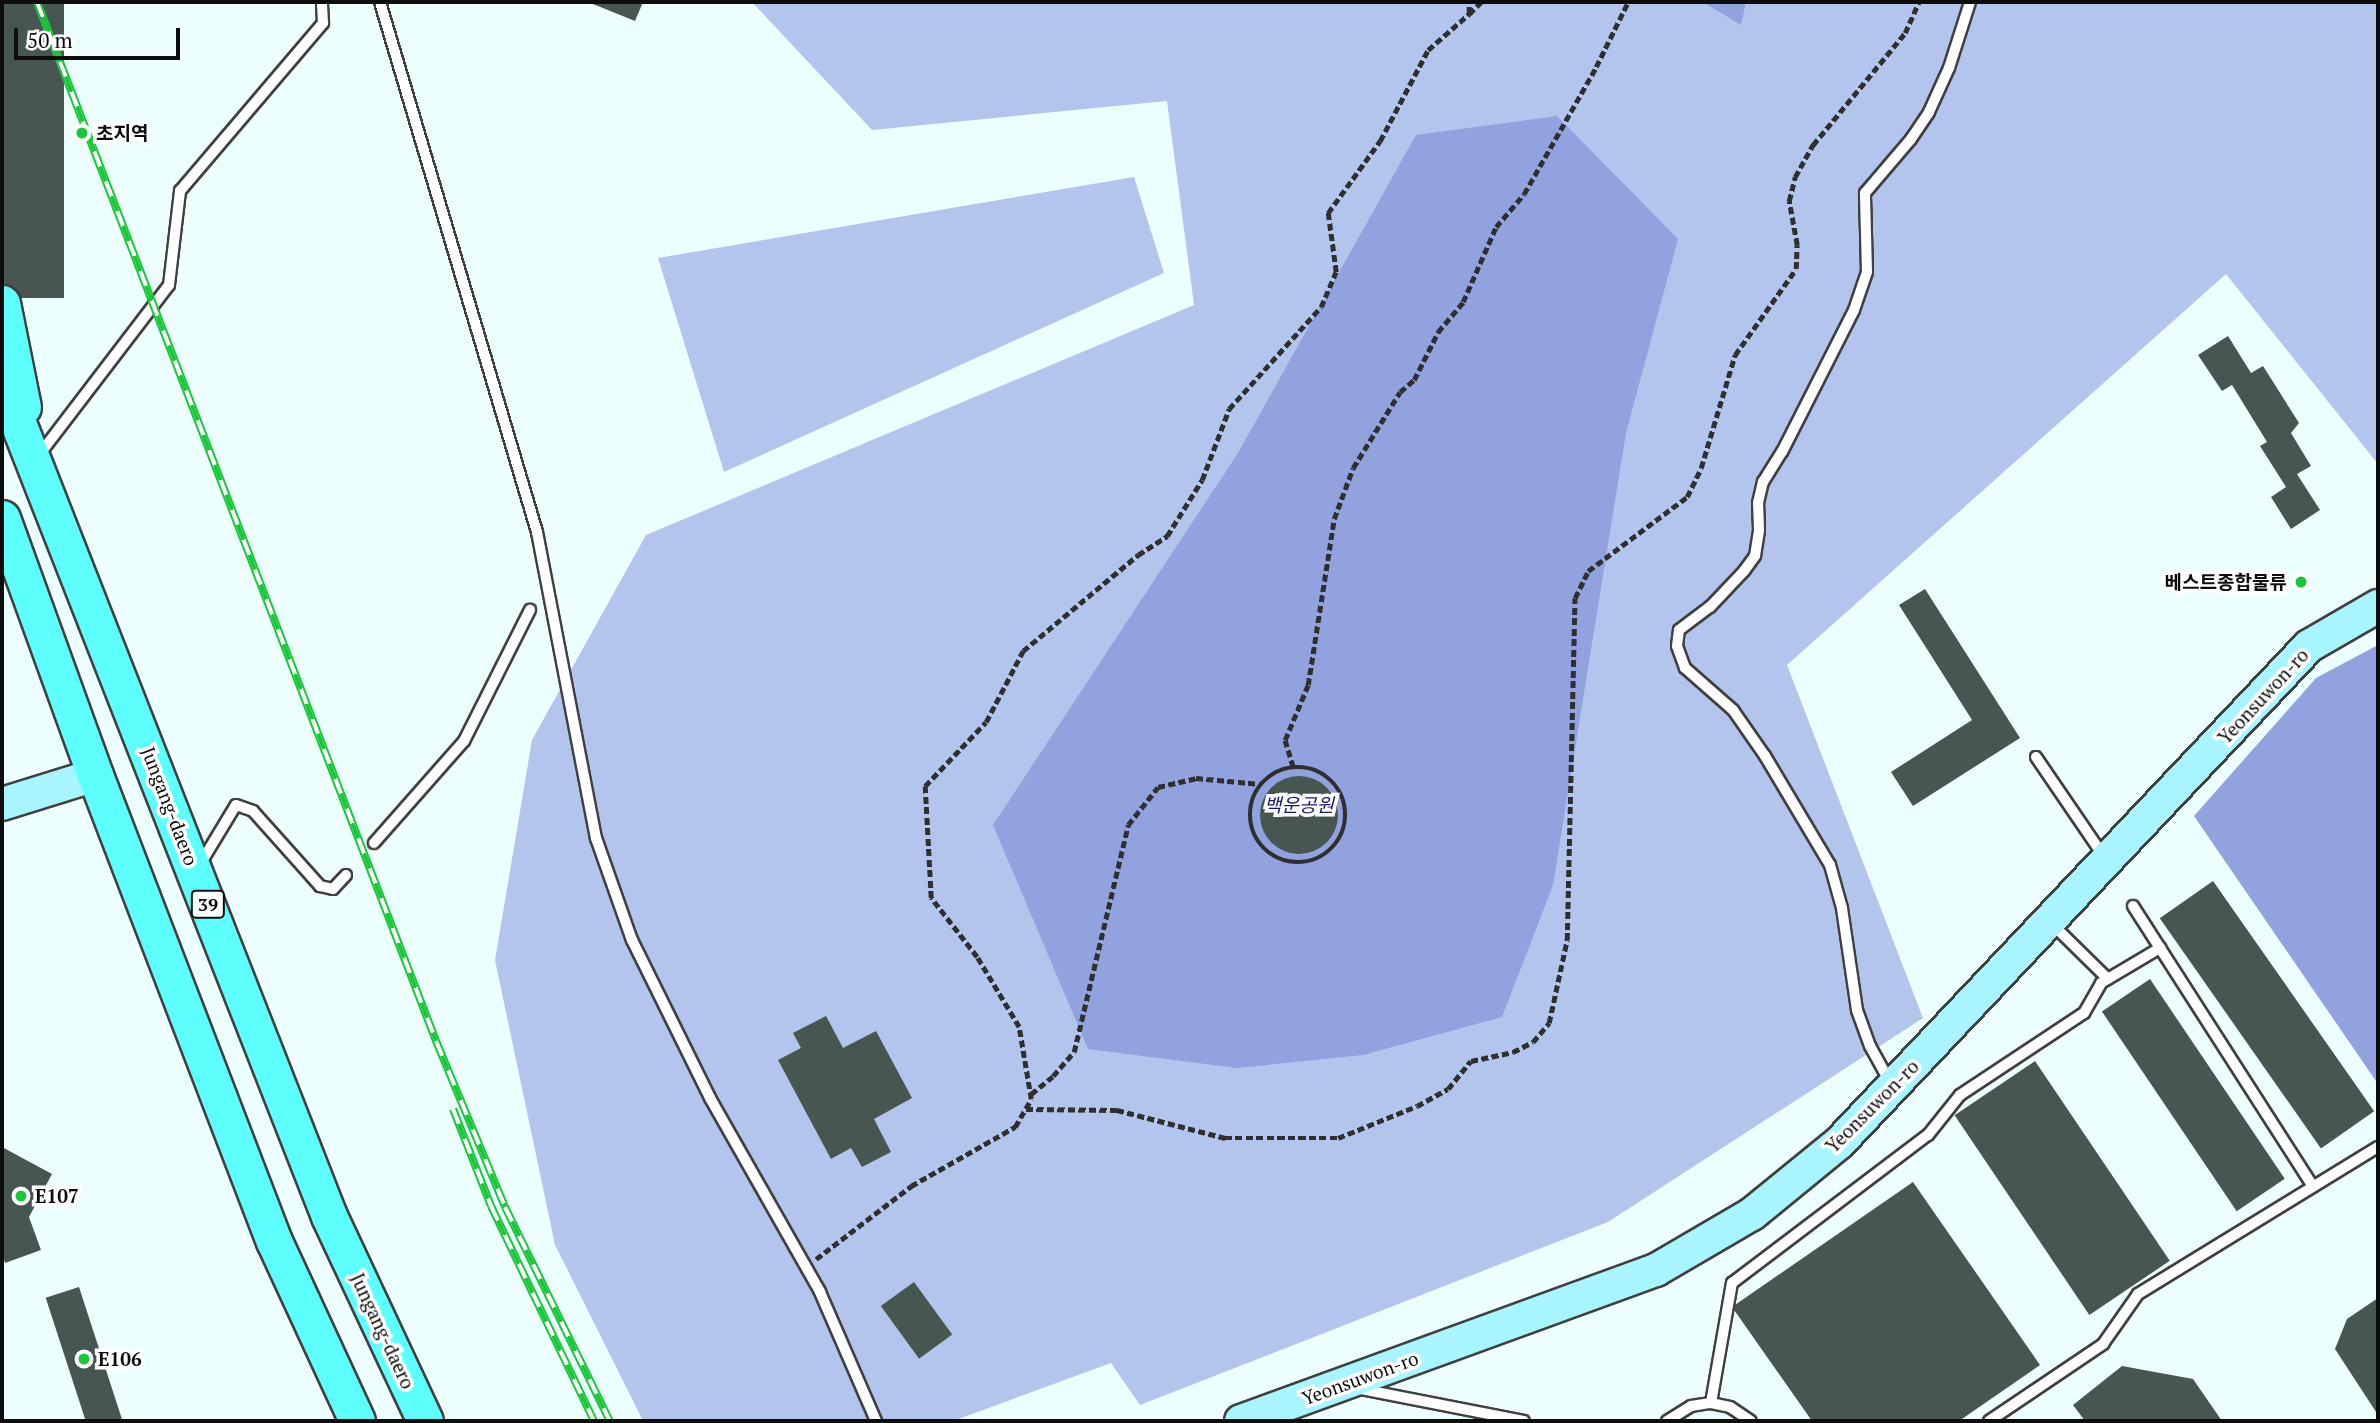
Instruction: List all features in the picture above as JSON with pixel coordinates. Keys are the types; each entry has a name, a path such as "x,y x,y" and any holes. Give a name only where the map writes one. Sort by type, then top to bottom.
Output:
{"main road":[{"path":"2,303 33,462"},
{"name":"Jungang-daero","path":"2,382 329,1216 425,1421"},
{"path":"2,518 95,775 274,1241 356,1421"}],"street":[{"name":"Yeonsuwon-ro","path":"1241,1421 1656,1270 1752,1214 1839,1143 2309,646 2378,606"},
{"path":"2,804 95,775"}],"lane":[{"path":"33,462 169,285 180,191 323,23 322,2"},
{"path":"380,2 537,533 596,838 632,940 710,1098 820,1292 876,1421"},
{"path":"1893,1087 1870,1046 1857,1010 1842,908 1830,865 1733,710 1685,668 1677,646 1679,630 1710,607 1755,556 1759,530 1758,503 1763,482 1782,452 1854,310 1867,272 1865,193 1912,139 1929,112 1949,68 1970,2"},
{"path":"374,843 464,741 530,610"},
{"path":"2036,757 2107,861"},
{"path":"196,872 236,804 253,811 320,886 333,889 346,875"},
{"path":"2133,906 2314,1186"},
{"path":"2049,921 2108,979"},
{"path":"1711,1403 1732,1283 1928,1135 1959,1095 2084,1013 2101,983 2160,947"},
{"path":"1989,1421 2103,1344 2138,1294 2378,1147"},
{"path":"1340,1385 1524,1421"},
{"path":"1667,1421 1691,1406 1711,1403 1730,1407 1751,1421"}],"path":[{"path":"1469,2 1469,14"},
{"path":"1031,1094 1020,1027 976,957 931,898 925,786 986,722 1023,651 1138,555 1167,536 1202,480 1229,409 1321,307 1336,272 1328,213 1380,141 1428,50 1480,2"},
{"path":"1293,767 1285,740 1308,685 1334,519 1353,468 1401,392 1414,380 1438,332 1462,302 1496,227 1524,194 1597,67 1628,2"},
{"path":"1026,1109 1117,1110 1226,1138 1338,1138 1417,1106 1448,1089 1471,1061 1513,1052 1533,1042 1549,1023 1567,940 1575,598 1588,571 1687,497 1701,468 1735,355 1797,269 1797,245 1789,201 1796,177 1813,145 1905,33 1919,2"},
{"path":"1293,767 1313,769 1328,777 1339,789 1345,804 1346,820 1342,836 1333,849 1320,859 1304,863 1287,862 1272,856 1260,845 1252,831 1250,814 1253,798 1261,784 1270,776 1293,767"},
{"path":"806,1267 911,1186 1015,1128 1031,1094 1074,1052 1128,824 1158,787 1196,778 1261,784"}],"green space":[{"name":"백운공원","path":"752,2 2378,2 2378,464 2226,274 1787,665 1923,1018 1608,1222 1140,1405 1111,1363 953,1421 643,1421 555,1245 495,960 532,740 646,535 1194,305 1167,101 872,130"},
{"path":"1703,2 1746,2 1741,25"},
{"path":"1557,116 1678,239 1626,433 1553,885 1502,1017 1363,1055 1237,1068 1088,1049 993,825 1238,453 1416,135"},
{"path":"1134,177 1164,273 724,472 658,258"},
{"path":"2378,645 2378,1084 2194,816 2316,678"}],"building":[{"path":"2,2 64,2 64,298 2,298"},
{"path":"588,2 643,2 635,21"},
{"path":"2228,336 2251,373 2263,366 2299,423 2291,433 2311,466 2297,474 2320,510 2291,529 2271,497 2286,487 2260,446 2267,442 2232,385 2222,391 2198,355"},
{"path":"1925,589 2020,738 1913,806 1891,772 1972,720 1899,605"},
{"path":"1299,776 1314,779 1327,787 1335,800 1338,815 1335,830 1327,843 1314,851 1299,854 1284,851 1271,843 1263,830 1260,815 1263,800 1271,787 1284,779"},
{"path":"2213,881 2374,1111 2321,1148 2160,918"},
{"path":"2150,979 2285,1179 2237,1211 2102,1011"},
{"path":"826,1016 843,1048 876,1031 912,1098 874,1119 891,1152 862,1167 851,1148 831,1159 778,1060 801,1048 793,1033"},
{"path":"2035,1061 2170,1261 2089,1315 1955,1115"},
{"name":"E107","path":"2,1147 52,1174 29,1217 41,1250 5,1263 2,1252"},
{"path":"1913,1182 2040,1365 1959,1421 1812,1421 1732,1307"},
{"path":"914,1282 952,1335 919,1359 881,1306"},
{"name":"E106","path":"79,1287 123,1421 86,1421 46,1298"},
{"path":"2378,1298 2378,1415 2335,1349 2347,1319"},
{"path":"2122,1366 2193,1379 2222,1421 2085,1421 2073,1405"}],"railway":[{"path":"37,2 436,1041 505,1207 610,1421"},
{"path":"453,1109 491,1206 594,1421"}],"place":[{"name":"초지역","path":"82,133"},
{"name":"베스트종합물류","path":"2301,582"},
{"name":"E107","path":"21,1196"},
{"name":"E106","path":"84,1359"}]}
